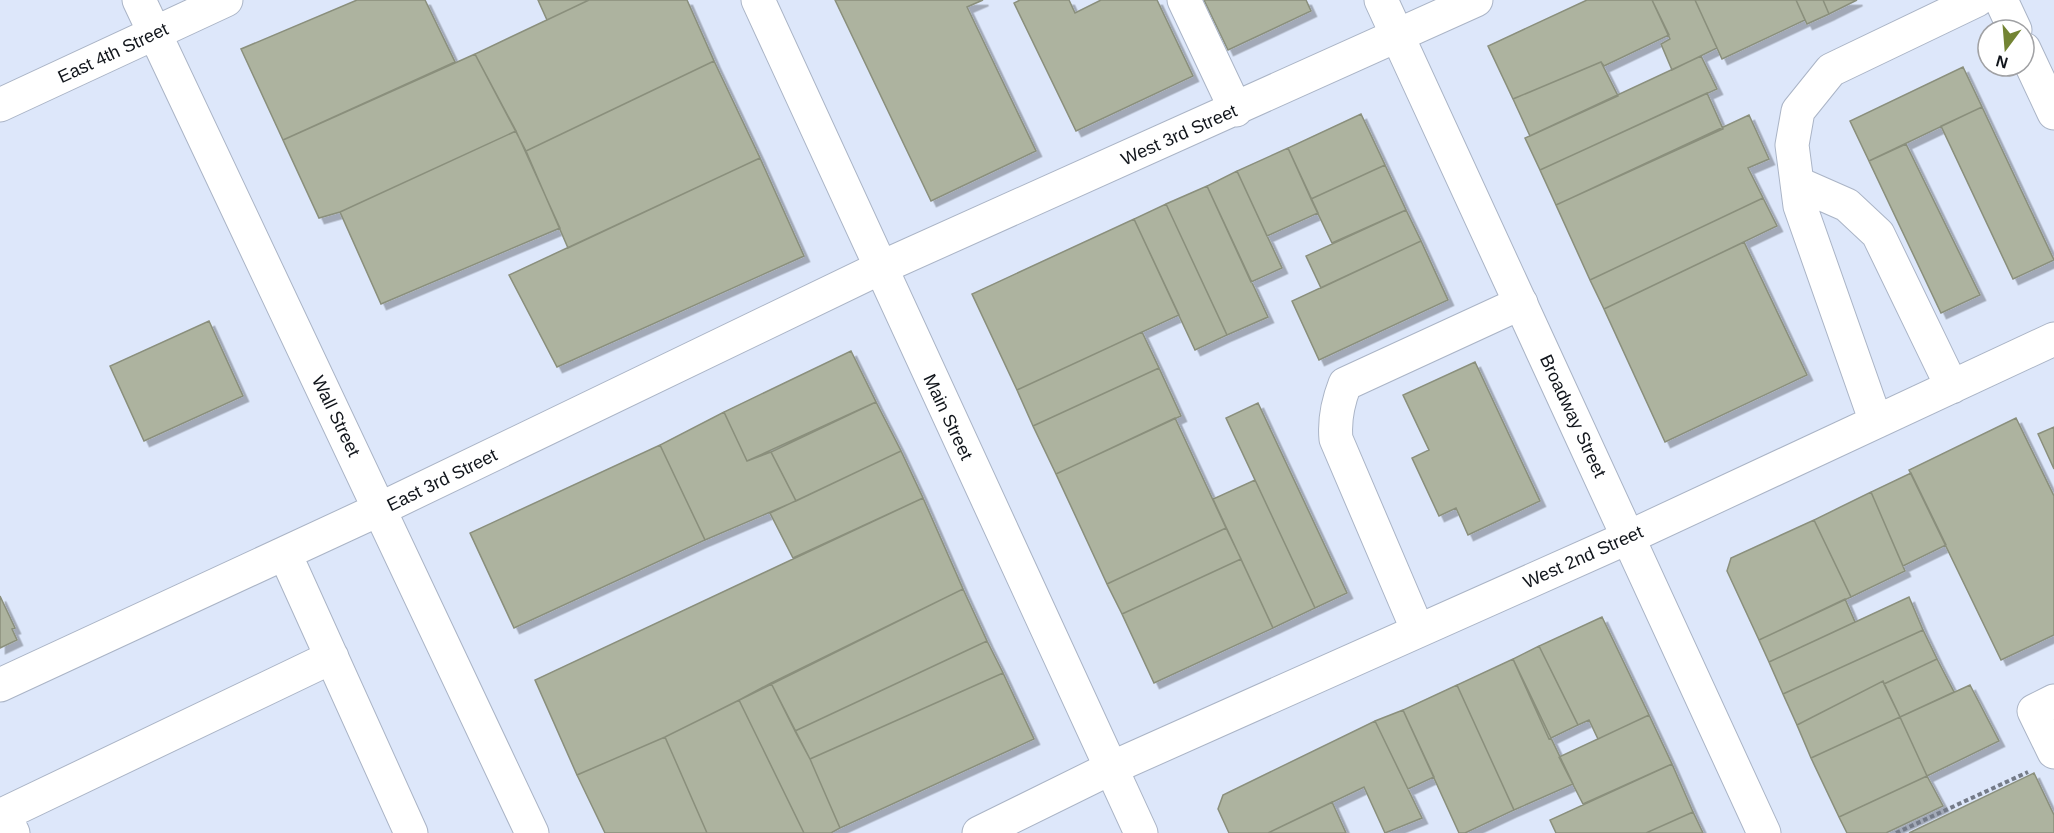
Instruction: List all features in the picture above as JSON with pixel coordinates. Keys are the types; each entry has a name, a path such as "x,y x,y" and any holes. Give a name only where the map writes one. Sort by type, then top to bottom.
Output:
{"street":[{"name":"Wall Street","path":"139,0 532,833"},
{"name":"East 4th Street","path":"0,105 226,0"},
{"name":"Main Street","path":"758,0 1109,769 1141,833"},
{"path":"1184,0 1236,110"},
{"name":"Broadway Street","path":"1381,0 1764,833"},
{"name":"West 3rd Street","path":"880,268 1236,110 1476,0"},
{"path":"1876,422 1800,206 1791,145 1798,111 1831,70 1977,0"},
{"path":"2001,0 2009,18"},
{"path":"2036,70 2050,95"},
{"path":"1797,183 1848,205 1878,234 1952,387"},
{"name":"East 3rd Street","path":"0,685 380,509 880,268"},
{"path":"1418,631 1336,439 1335,425 1340,397 1345,384 1521,303"},
{"name":"West 2nd Street","path":"979,833 1109,769 1629,537 2054,339"},
{"path":"285,554 411,833"},
{"path":"13,833 4,814 332,657"},
{"path":"2043,761 2034,711 2054,701"}],"path":[{"path":"1896,833 2043,761"}],"building":[{"path":"357,0 425,0 455,62 283,140 241,49"},
{"path":"538,0 589,0 547,20"},
{"path":"589,0 687,0 714,61 526,151 475,54"},
{"path":"835,0 983,0 967,7 1036,151 931,201"},
{"path":"1020,0 1069,0 1075,13 1101,0 1157,0 1193,76 1076,131 1014,3"},
{"path":"1204,0 1306,0 1311,11 1228,50"},
{"path":"1587,0 1652,0 1669,35 1604,66 1601,62 1513,99 1488,46"},
{"path":"1652,0 1695,0 1717,48 1672,70 1661,44 1670,39"},
{"path":"1695,0 1796,0 1805,20 1722,59"},
{"path":"1796,0 1823,0 1829,14 1807,24"},
{"path":"1823,0 1857,0 1829,14"},
{"path":"475,54 516,131 340,212 319,218 283,140"},
{"path":"1701,56 1717,89 1540,170 1525,138"},
{"path":"714,61 760,158 568,248 526,151"},
{"path":"1601,62 1618,96 1530,136 1513,99"},
{"path":"1963,67 1982,107 1869,161 1850,121"},
{"path":"1707,93 1723,129 1556,205 1540,170"},
{"path":"1982,107 2054,260 2013,279 1941,126"},
{"path":"1361,114 1385,165 1311,199 1288,148"},
{"path":"1749,115 1769,159 1748,168 1763,198 1590,280 1556,205"},
{"path":"516,131 560,228 381,304 340,212"},
{"path":"1906,144 1980,295 1941,313 1869,161"},
{"path":"1288,148 1318,213 1267,236 1237,171"},
{"path":"760,158 804,256 557,367 509,275"},
{"path":"1385,165 1406,210 1332,243 1311,199"},
{"path":"1237,171 1282,268 1251,282 1207,186"},
{"path":"1207,186 1268,317 1227,335 1166,204"},
{"path":"1763,198 1777,226 1604,309 1590,280"},
{"path":"1166,204 1227,335 1195,350 1134,219"},
{"path":"1406,210 1421,241 1321,288 1306,256"},
{"path":"1134,219 1179,315 1017,390 972,294"},
{"path":"1421,241 1448,300 1319,360 1292,301"},
{"path":"1744,242 1807,375 1665,442 1604,309"},
{"path":"209,321 243,396 144,441 110,366"},
{"path":"1142,332 1159,368 1033,426 1017,390"},
{"path":"851,351 876,402 747,461 724,412"},
{"path":"1475,362 1540,501 1468,535 1456,508 1439,516 1412,458 1429,450 1403,395"},
{"path":"1159,368 1181,416 1056,474 1033,426"},
{"path":"876,402 901,451 796,501 771,452"},
{"path":"1258,403 1347,593 1315,608 1226,418"},
{"path":"724,412 747,461 771,452 796,501 705,540 660,445"},
{"path":"1175,418 1226,528 1107,584 1056,474"},
{"path":"2016,418 2054,496 2054,635 2001,660 1909,470"},
{"path":"2054,427 2054,469 2038,434"},
{"path":"660,445 705,540 514,628 470,533"},
{"path":"901,451 923,498 793,558 770,513"},
{"path":"1911,473 1946,545 1903,566 1871,492"},
{"path":"1255,480 1315,608 1273,628 1213,499"},
{"path":"1871,492 1905,571 1851,597 1814,520"},
{"path":"923,498 963,589 665,737 577,775 535,680"},
{"path":"1814,520 1851,597 1759,640 1727,571 1731,558"},
{"path":"1226,528 1241,559 1122,614 1107,584"},
{"path":"1241,559 1273,628 1154,683 1122,614"},
{"path":"963,589 987,641 795,731 771,683"},
{"path":"0,596 15,628 12,629 17,640 0,648"},
{"path":"1909,597 1923,630 1783,694 1769,662"},
{"path":"1845,599 1855,622 1769,662 1759,640"},
{"path":"1602,617 1649,715 1598,739 1589,720 1578,725 1539,646"},
{"path":"1923,630 1937,659 1884,684 1883,681 1797,725 1783,694"},
{"path":"987,641 1003,673 810,759 795,731"},
{"path":"1539,646 1578,725 1549,739 1513,659"},
{"path":"1513,659 1573,784 1514,810 1457,685"},
{"path":"1937,659 1954,692 1900,717 1884,684"},
{"path":"1003,673 1034,739 840,828 810,759"},
{"path":"1883,681 1900,717 1811,758 1797,725"},
{"path":"771,683 810,759 840,828 831,833 804,833 739,700"},
{"path":"1457,685 1514,810 1465,833 1459,833 1403,710"},
{"path":"1970,685 1999,741 1927,776 1900,717"},
{"path":"739,700 804,833 707,833 665,737"},
{"path":"1403,710 1434,777 1408,789 1375,721"},
{"path":"1649,715 1672,764 1583,804 1559,757"},
{"path":"1900,717 1927,776 1839,817 1811,758"},
{"path":"1375,721 1422,818 1385,833 1364,787 1268,833 1229,833 1218,809 1223,795"},
{"path":"665,737 707,833 605,833 577,775"},
{"path":"1672,764 1693,812 1646,833 1556,833 1550,820"},
{"path":"2034,773 2054,815 2054,833 1909,833"},
{"path":"1927,776 1943,806 1886,833 1847,833 1839,817"},
{"path":"1332,802 1346,833 1268,833"},
{"path":"1693,812 1703,833 1646,833"}]}
